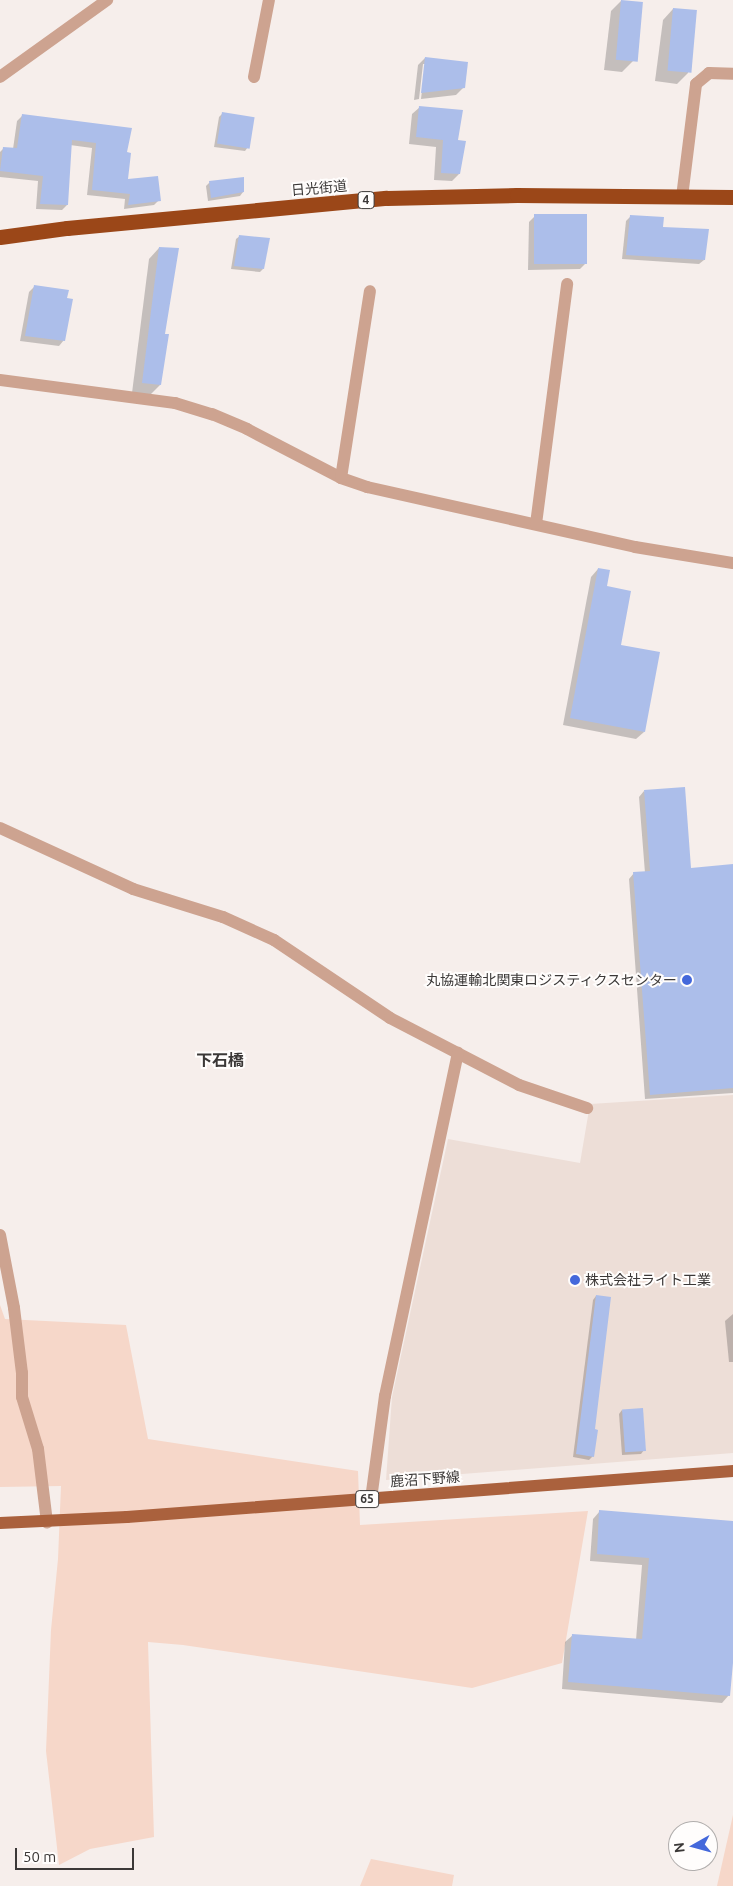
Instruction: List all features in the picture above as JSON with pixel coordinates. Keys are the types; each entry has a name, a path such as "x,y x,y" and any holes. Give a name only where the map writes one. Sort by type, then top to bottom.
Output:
{"highway":[{"name":"日光街道","path":"0,237 67,228 387,198 517,195 733,197"}],"main road":[{"name":"鹿沼下野線","path":"0,1523 48,1522 733,1471"}],"street":[{"path":"0,76 107,0"},
{"path":"254,77 269,0"},
{"path":"682,197 696,84 708,73 733,74"},
{"path":"536,524 567,284"},
{"path":"341,478 370,291"},
{"path":"0,380 175,404 212,414 247,429 341,478 367,487 635,547 733,563"},
{"path":"0,828 133,889 223,917 274,940 390,1018 518,1085 587,1108"},
{"path":"371,1499 385,1396 458,1053"},
{"path":"0,1235 14,1308 22,1373 22,1397 38,1449 48,1522"}],"shaded area":[{"name":"株式会社ライト工業","path":"733,1095 733,1453 386,1480 392,1397 448,1139 580,1163 590,1104"},
{"path":"0,1305 5,1319 126,1325 148,1439 358,1471 360,1525 588,1511 562,1663 472,1688 183,1645 148,1642 154,1837 90,1849 59,1865 46,1751 51,1630 58,1559 61,1486 0,1487"},
{"path":"733,1815 733,1886 717,1886"},
{"path":"371,1859 454,1875 452,1886 360,1886"}],"building":[{"path":"621,0 643,2 638,62 616,60"},
{"path":"673,8 697,10 691,73 668,71"},
{"path":"425,57 468,62 465,88 421,93"},
{"path":"419,106 463,110 458,140 466,141 460,174 441,173 443,140 416,137"},
{"path":"222,112 255,117 250,149 217,144"},
{"path":"22,114 132,128 127,152 131,153 128,179 158,176 161,201 128,205 130,194 92,190 96,143 72,140 68,205 40,204 43,176 0,171 3,147 17,148"},
{"path":"244,177 244,192 211,198 209,181"},
{"path":"534,214 587,214 587,264 534,264"},
{"path":"630,215 664,217 663,227 709,229 705,260 626,255"},
{"path":"239,235 270,238 264,269 234,266"},
{"path":"159,247 179,248 165,334 169,334 161,385 142,383"},
{"path":"34,285 69,290 67,298 73,299 65,341 25,336"},
{"path":"598,568 610,570 607,586 631,591 621,645 660,652 645,732 570,718"},
{"name":"丸協運輸北関東ロジスティクスセンター","path":"685,787 691,868 733,864 733,1088 650,1095 633,872 650,871 644,790"},
{"path":"596,1295 611,1297 595,1429 598,1430 594,1457 576,1454"},
{"path":"643,1408 646,1451 625,1452 622,1409"},
{"path":"599,1510 733,1521 733,1663 730,1696 568,1682 572,1634 642,1639 649,1558 597,1554"}],"place":[{"name":"丸協運輸北関東ロジスティクスセンター","path":"687,980"},
{"name":"株式会社ライト工業","path":"575,1280"}],"district":[{"name":"下石橋","path":"220,1060"}]}
